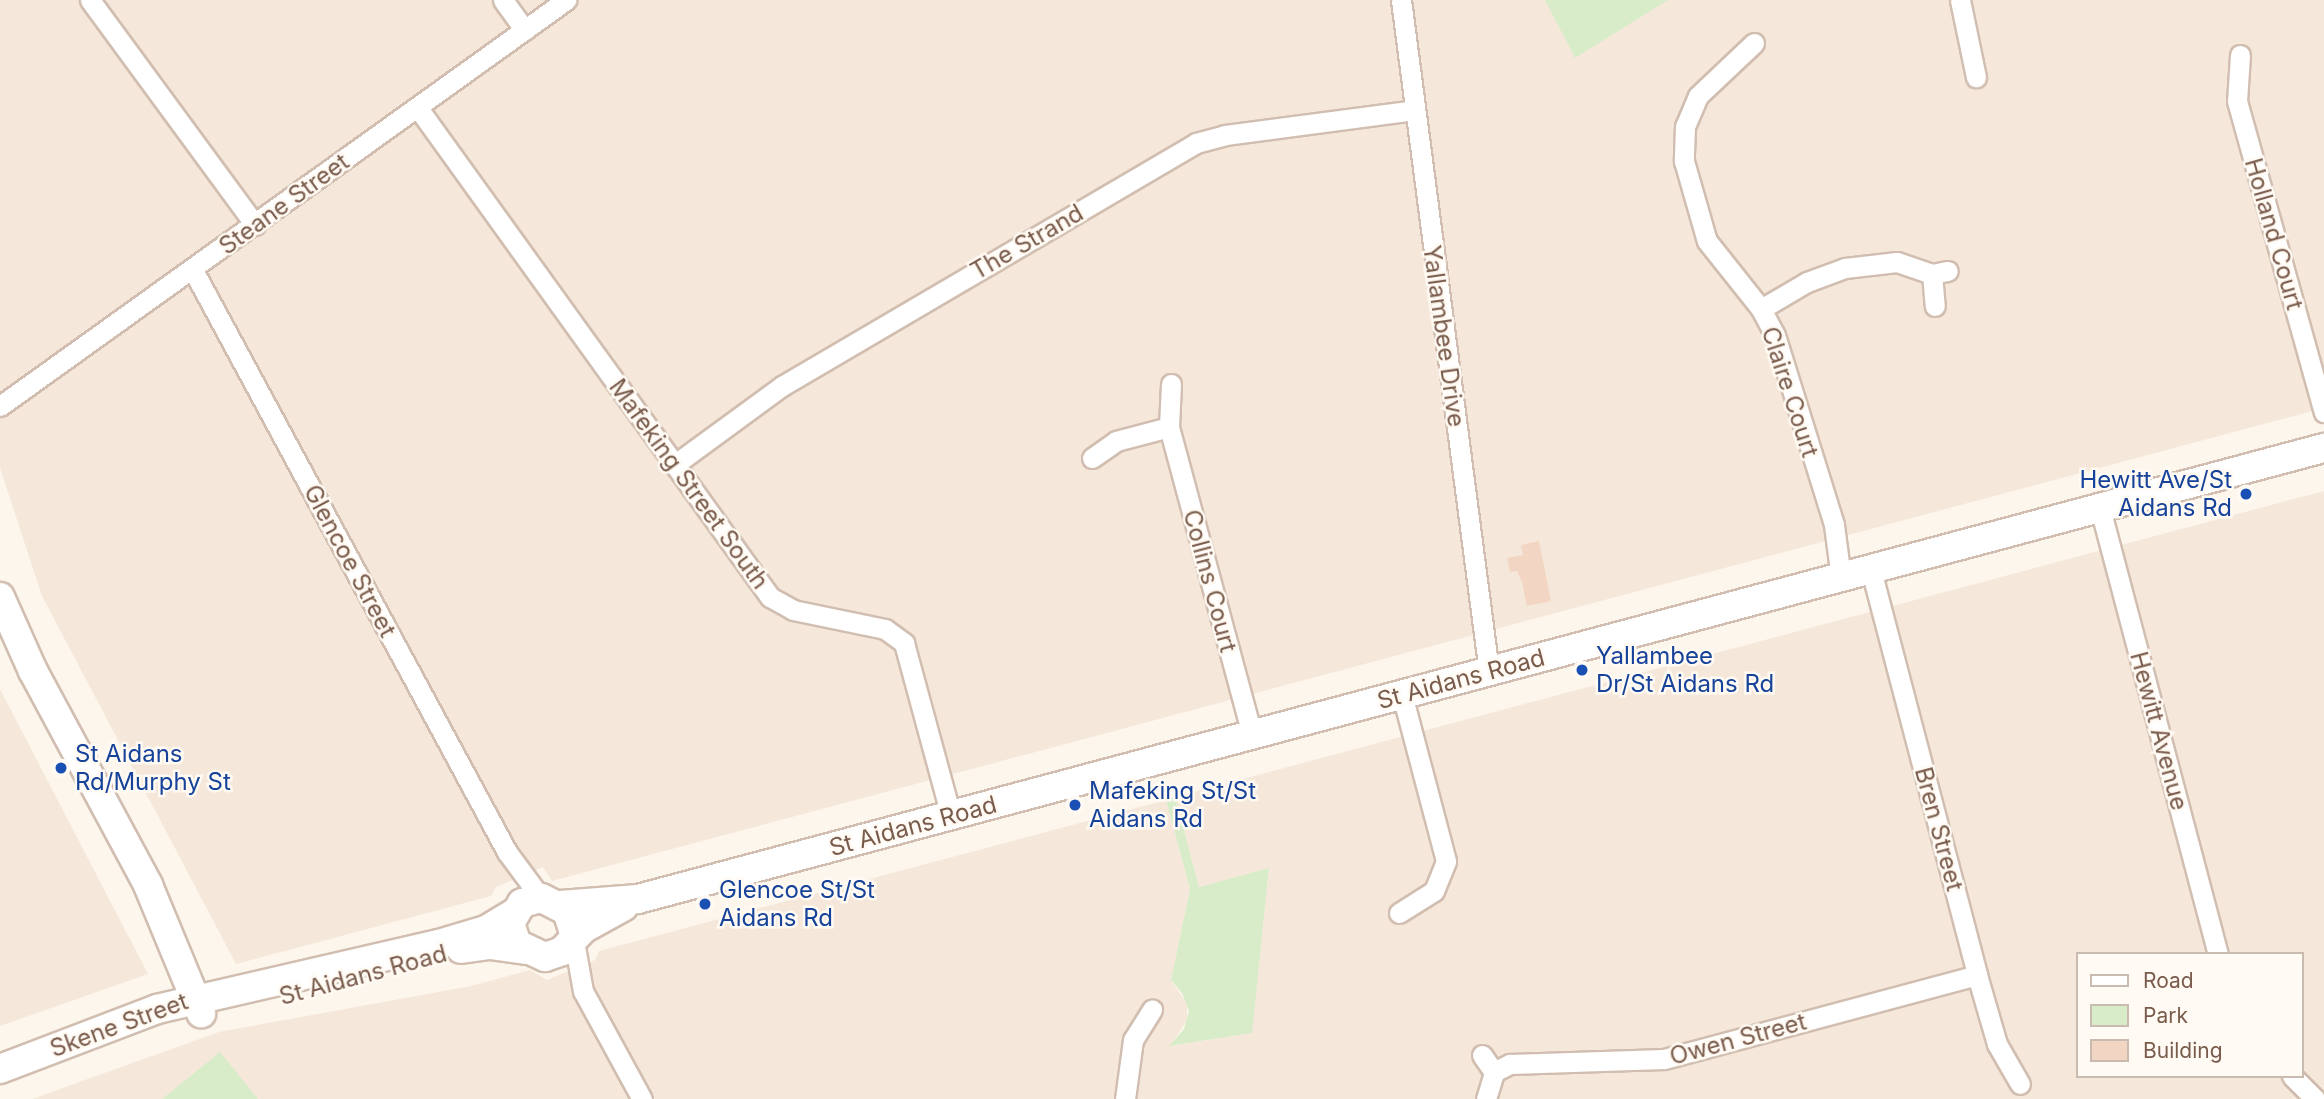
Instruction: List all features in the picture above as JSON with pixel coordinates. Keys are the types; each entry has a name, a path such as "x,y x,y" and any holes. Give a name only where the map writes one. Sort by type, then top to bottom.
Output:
{"street":[{"path":"90,0 256,225"},
{"path":"503,0 524,30"},
{"name":"Steane Street","path":"0,406 256,225 566,0"},
{"name":"Yallambee Drive","path":"1401,0 1489,671"},
{"path":"1960,0 1976,77"},
{"name":"Claire Court","path":"1754,43 1698,96 1685,127 1684,161 1707,241 1761,309 1782,355 1834,525 1841,578"},
{"name":"Holland Court","path":"2240,55 2237,101 2324,412"},
{"name":"Mafeking Street South","path":"418,108 674,465 777,603 885,629 899,637 909,654 951,816"},
{"name":"The Strand","path":"674,465 782,386 1196,143 1225,135 1414,110"},
{"path":"1761,309 1807,282 1845,268 1897,262 1940,273 1935,306"},
{"name":"Glencoe Street","path":"193,270 507,852 551,901"},
{"name":"Collins Court","path":"1171,384 1169,427 1252,735"},
{"path":"1092,458 1116,441 1169,427"},
{"name":"St Aidans Road","path":"551,901 638,899 2324,448"},
{"name":"Hewitt Avenue","path":"2100,508 2217,952"},
{"name":"Bren Street","path":"1871,570 1997,1044 2020,1084"},
{"path":"0,597 33,671 148,885 206,1004"},
{"path":"1399,913 1434,891 1446,861 1402,695"},
{"name":"Glencoe Street","path":"507,852 514,912"},
{"name":"St Aidans Road","path":"574,938 638,899"},
{"path":"583,991 512,937 514,912 529,900 551,901 571,917 583,991 642,1099"},
{"name":"St Aidans Road","path":"206,1004 486,930 514,912"},
{"path":"535,953 574,938"},
{"name":"St Aidans Road","path":"206,1004 470,947 535,953"},
{"name":"Owen Street","path":"1494,1072 1522,1062 1664,1059 1978,975"},
{"name":"Skene Street","path":"0,1069 206,1004"},
{"path":"1125,1099 1133,1040 1152,1009"},
{"path":"1482,1055 1494,1072 1486,1099"},
{"path":"2294,1078 2315,1099"}],"shaded area":[{"path":"0,0 2324,0 2324,408 552,881 543,867 496,887 491,896 236,964 42,596 0,468"},
{"path":"2324,491 2324,1099 32,1099 219,1032 471,986 530,970 547,980 595,960 599,951 1166,800 1190,889 1171,980 1187,1004 1187,1020 1170,1046 1251,1033 1269,869 1199,887 1175,797"},
{"path":"0,689 148,974 0,1026"}],"green space":[{"path":"1545,0 1668,0 1575,58"},
{"path":"1175,797 1199,887 1269,868 1252,1033 1169,1046 1184,1029 1189,1011 1182,993 1171,980 1190,889 1166,800"},
{"path":"220,1052 258,1099 162,1099"}],"building":[{"path":"1539,541 1551,601 1527,606 1522,582 1517,571 1510,572 1507,558 1523,555 1521,545"}],"place":[{"name":"Hewitt Ave/St Aidans Rd","path":"2246,494"},
{"name":"Yallambee Dr/St Aidans Rd","path":"1582,670"},
{"name":"St Aidans Rd/Murphy St","path":"61,768"},
{"name":"Mafeking St/St Aidans Rd","path":"1075,805"},
{"name":"Glencoe St/St Aidans Rd","path":"705,904"}]}
